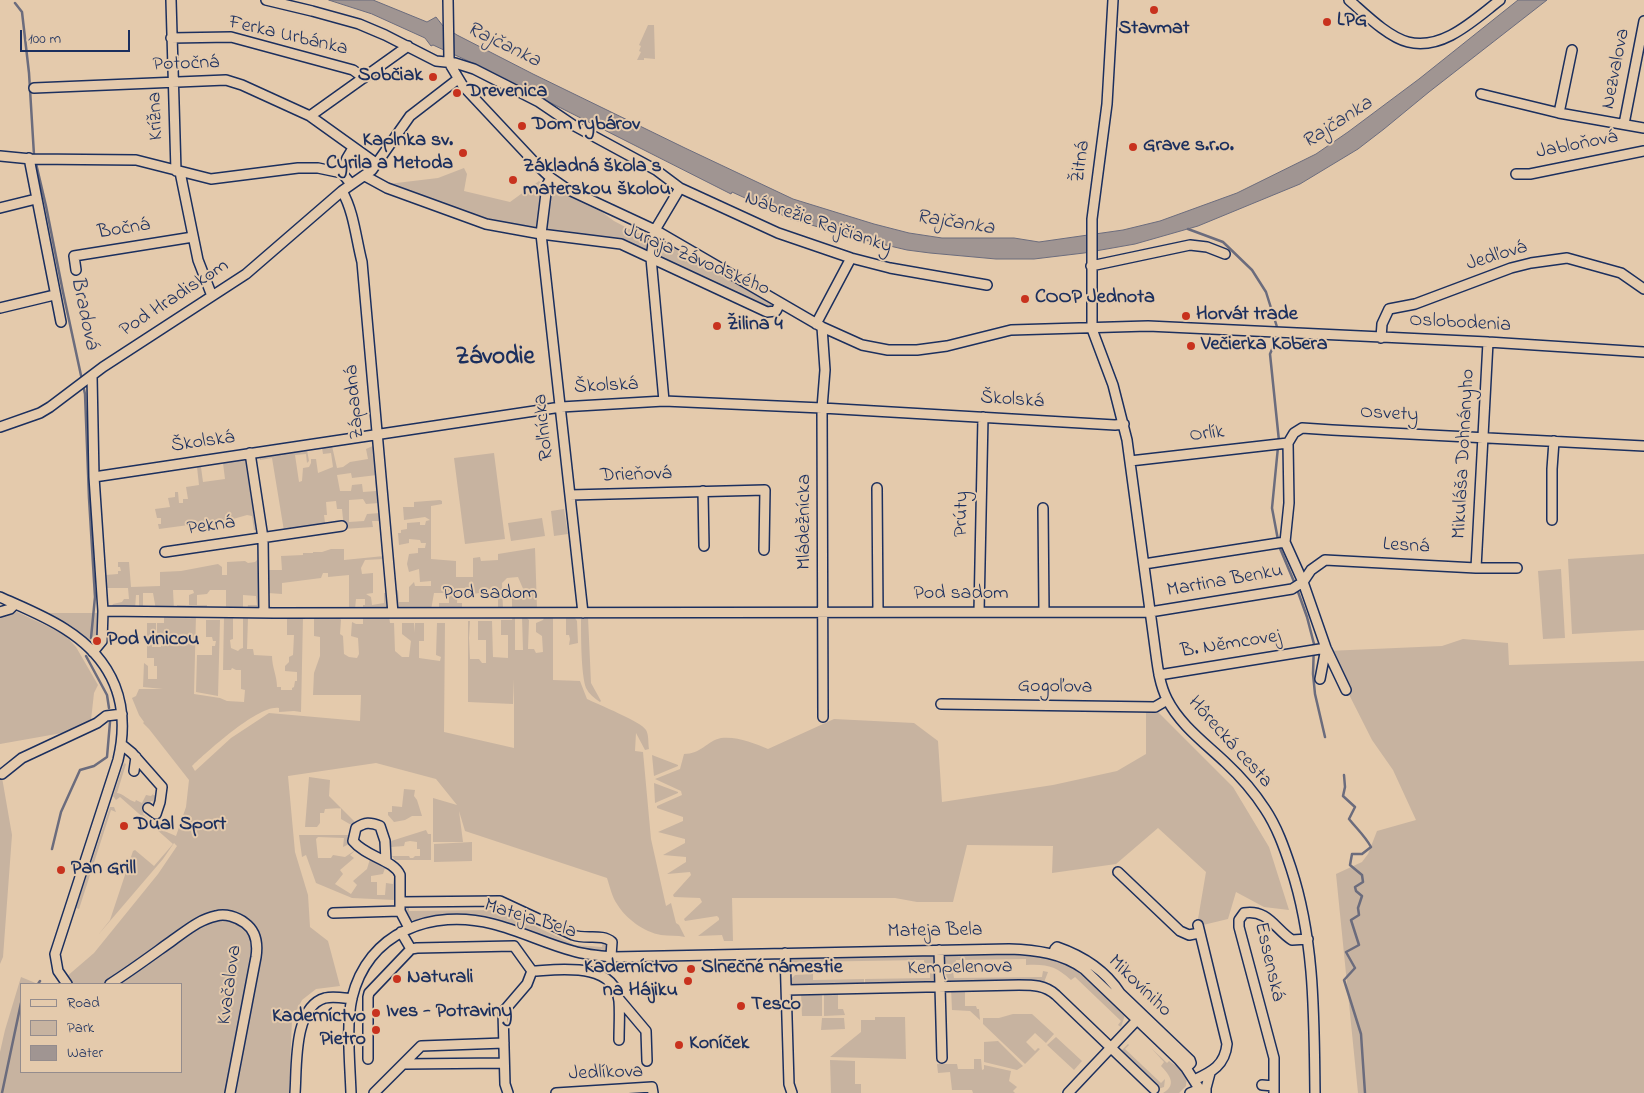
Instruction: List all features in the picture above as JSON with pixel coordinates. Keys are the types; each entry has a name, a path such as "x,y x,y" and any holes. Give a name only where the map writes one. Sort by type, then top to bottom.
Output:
{"street":[{"name":"Krížna","path":"171,0 178,171 198,260 212,296"},
{"name":"Nábrežie Rajčianky","path":"266,0 359,24 436,61 449,60 474,68 539,102 573,125 656,170 680,188 778,233 851,258 890,268 987,284"},
{"path":"448,0 449,60"},
{"name":"Žitná","path":"1092,329 1092,226 1107,104 1113,0"},
{"path":"1349,0 1390,33 1407,42 1419,43 1432,42 1452,35 1500,0"},
{"name":"Nezvalova","path":"1624,124 1644,21"},
{"name":"Ferka Urbánka","path":"172,38 231,38 352,70 364,78"},
{"path":"310,116 408,46"},
{"name":"Jabloňová","path":"1559,113 1572,50"},
{"name":"Juraja Závodského","path":"449,60 458,78 482,108 551,178 567,189 655,230 819,326 862,345 902,351 947,346 1012,330 1148,326 1277,332"},
{"name":"Pod Hradiskom","path":"92,376 246,274 342,191 365,176 377,164 410,116 458,78"},
{"name":"Potočná","path":"34,88 226,80 242,85 310,116 377,164"},
{"name":"Jabloňová","path":"1480,94 1559,113 1644,128"},
{"path":"342,173 346,158 353,148"},
{"name":"Jabloňová","path":"1516,174 1530,174 1644,150"},
{"path":"0,156 32,159 136,160 211,179 298,168 318,168 342,173 351,184"},
{"path":"32,159 36,199 60,322"},
{"name":"Juraja Závodského","path":"365,176 387,188 486,224 541,234 621,244 767,312 776,311 780,303"},
{"name":"Roľnícka","path":"551,178 546,185 541,234 583,613"},
{"path":"664,401 651,258 655,230 680,188"},
{"name":"Západná","path":"342,191 352,219 362,262 393,613"},
{"path":"0,208 36,199"},
{"name":"Bočná","path":"76,270 74,256 193,237"},
{"path":"1091,262 1190,245 1207,247 1225,254"},
{"path":"819,326 851,258"},
{"name":"Jedľová","path":"1381,338 1382,324 1389,309 1416,304 1511,268 1531,263 1567,258 1621,274 1644,289"},
{"path":"0,308 54,294"},
{"name":"Mládežnícka","path":"819,326 825,370 822,408 823,717"},
{"name":"Hôrecká cesta","path":"1092,329 1113,385 1124,424 1159,675 1168,700 1183,723 1248,786 1266,810 1286,852 1302,905 1308,939 1313,994 1315,1093"},
{"name":"Oslobodenia","path":"1277,332 1644,352"},
{"name":"Mikuláša Dohnányho","path":"1476,568 1488,342"},
{"path":"0,427 50,408 92,376"},
{"path":"92,376 94,477 103,611 102,641 94,652"},
{"name":"Školská","path":"94,477 561,407 664,401 1124,424"},
{"name":"Prúty","path":"979,612 983,417"},
{"name":"Osvety","path":"1282,444 1302,428 1644,446"},
{"path":"1552,520 1554,441"},
{"path":"1282,444 1289,502 1281,543 1298,586 1317,649 1320,679"},
{"name":"Orlík","path":"1130,461 1282,444"},
{"name":"Pekná","path":"250,453 263,538 264,613"},
{"path":"877,488 878,612"},
{"name":"Drieňová","path":"570,495 765,490 764,550"},
{"path":"703,491 704,546"},
{"path":"1043,508 1044,612"},
{"name":"Pekná","path":"165,552 342,526"},
{"path":"1144,564 1281,543"},
{"name":"Lesná","path":"1298,586 1311,570 1325,560 1476,568 1517,568"},
{"name":"Martina Benku","path":"1150,612 1298,586"},
{"path":"0,597 66,629 94,652 105,666 120,697 122,714 121,744 108,792 57,946 56,965 65,983"},
{"path":"0,612 10,609 15,604"},
{"name":"Pod sadom","path":"103,611 264,613 1150,612"},
{"path":"1317,649 1346,690"},
{"name":"B. Němcovej","path":"1159,675 1317,649"},
{"name":"Gogoľova","path":"941,704 1154,707 1168,700"},
{"path":"2,774 22,758 97,722 103,717 122,714"},
{"path":"121,744 136,757 162,787 156,814 148,808"},
{"path":"134,771 136,757"},
{"path":"386,861 384,833 380,826 370,822 363,823 356,828 354,842 360,849 386,861 398,870 400,875 400,906 409,928"},
{"path":"1118,872 1180,932 1189,935 1199,929 1227,1044 1225,1058 1210,1073 1194,1080"},
{"name":"Mateja Bela","path":"333,913 400,906 500,901 573,935 579,937 607,937 612,942 611,956"},
{"name":"Essenská","path":"1274,1089 1274,1058 1239,927 1239,920 1244,913 1259,915 1271,920 1292,940 1308,939"},
{"name":"Kvačalova","path":"111,983 193,926 208,918 219,915 228,916 239,919 249,926 255,937 256,957 230,1093"},
{"name":"Mateja Bela","path":"351,1093 350,1013 357,982 368,962 384,944 401,932 426,922 450,919 492,924 572,951 611,956 1009,949 1053,954 1084,969 1125,1003 1137,1020 1186,1068 1202,1092"},
{"path":"368,1059 367,1001 369,992 411,949 401,932"},
{"path":"514,946 518,932"},
{"name":"Mateja Bela","path":"411,949 514,946 532,971"},
{"path":"939,950 942,1058"},
{"path":"785,953 789,1084 792,1093"},
{"path":"508,1093 505,1084 504,1063 504,1009 527,984 532,971 586,970 593,972 611,984 616,990 619,999 646,1031 646,1061"},
{"name":"Kempelenova","path":"787,990 1035,985 1049,989 1154,1089"},
{"path":"295,1093 302,1023 308,1011 312,1005 324,998 352,999"},
{"name":"Jedlíkova","path":"619,999 619,1040"},
{"name":"Mikovíniho","path":"1125,1003 1190,1060 1186,1068"},
{"path":"1068,1093 1137,1020"},
{"path":"374,1093 422,1046 504,1043"},
{"path":"350,1045 368,1044"},
{"path":"404,1064 504,1063"},
{"path":"1190,1093 1202,1092 1210,1073"},
{"path":"1262,1086 1274,1089"},
{"name":"Jedlíkova","path":"556,1093 652,1087 653,1093"}],"green space":[{"path":"648,25 654,25 655,59 644,58 644,60 637,60 641,52 639,51 641,46 639,45"},
{"path":"464,168 467,174 464,191 510,202 539,181 602,212 633,232 647,235 648,240 658,243 661,241 771,304 772,307 768,309 622,241 486,221 388,184 438,178"},
{"path":"375,445 377,475 352,478 351,473 337,475 340,491 351,491 352,485 362,484 363,492 376,491 375,480 377,479 379,503 366,504 363,499 349,500 349,522 364,521 367,514 380,513 381,521 372,521 373,527 344,529 342,509 337,509 336,501 326,502 327,515 324,515 325,523 284,531 272,458 260,460 260,457 307,450 309,461 307,463 306,454 295,455 299,482 302,481 303,468 309,467 311,459 316,459 318,473 333,467 331,453 323,454 322,448 332,446 337,468 343,467 350,462 368,459 366,449"},
{"path":"494,453 505,539 465,544 454,458"},
{"path":"245,460 256,530 254,530 252,516 247,515 233,519 159,529 158,524 161,524 161,518 157,518 155,509 170,507 168,498 175,497 175,492 178,492 179,503 183,503 183,499 188,499 186,487 199,485 197,467 201,467 203,482 225,479 223,463"},
{"path":"440,500 442,504 431,506 431,559 456,561 456,577 473,577 473,558 480,557 481,561 498,560 498,554 535,548 537,609 512,609 512,596 522,596 524,591 518,577 507,578 502,583 503,610 498,610 498,590 481,588 479,593 469,597 467,588 458,588 457,603 462,603 462,609 439,609 439,603 449,603 449,593 434,593 431,610 399,610 395,606 394,591 398,590 399,602 409,602 409,587 414,582 415,586 431,586 431,581 420,582 419,569 409,572 407,564 409,554 418,553 418,548 425,548 426,543 421,543 420,540 409,539 409,543 399,545 398,533 401,533 401,530 407,529 407,523 420,522 420,525 425,525 426,521 430,520 425,517 404,520 403,507 414,507 414,502"},
{"path":"564,509 568,534 554,536 551,511"},
{"path":"542,518 545,536 511,541 508,523"},
{"path":"257,547 259,610 247,610 248,605 257,605 256,596 243,595 243,610 226,610 226,590 210,590 207,594 197,595 197,605 207,605 207,610 177,610 177,605 189,605 189,595 194,593 193,590 173,590 174,610 156,610 153,593 143,593 143,609 139,609 139,595 136,595 135,609 110,609 113,604 129,599 128,588 106,588 105,575 118,574 118,571 121,571 120,567 118,567 118,562 129,562 131,587 160,586 160,572 181,571 218,564 222,567 222,575 227,575 227,562 255,562 257,560"},
{"path":"331,549 344,549 344,560 384,556 384,559 365,560 361,568 362,574 373,573 373,593 366,594 371,597 372,605 384,603 384,593 387,593 388,606 385,610 363,609 365,599 356,599 355,609 349,609 349,575 328,577 328,573 323,573 321,578 282,583 282,594 268,593 268,570 282,570 281,556 303,555 303,553 322,552"},
{"path":"1644,554 1644,630 1572,634 1568,559"},
{"path":"1561,569 1565,638 1543,639 1538,571"},
{"path":"15,611 64,634 76,647 98,685 94,693 91,720 62,733 0,744 0,615"},
{"path":"47,613 97,613 97,634 94,641 88,640 64,622"},
{"path":"164,615 196,615 194,694 227,701 244,702 245,690 241,689 241,670 232,668 231,670 223,670 224,617 233,617 233,639 230,640 231,648 238,651 243,648 243,618 248,618 247,649 253,649 254,655 272,656 277,687 281,687 281,690 292,690 295,681 297,681 297,672 285,671 289,657 293,655 294,635 287,635 287,617 303,617 301,712 279,712 279,708 259,713 234,730 199,759 192,766 195,771 231,738 269,713 360,721 361,695 313,695 314,673 320,656 320,637 314,636 314,617 339,617 341,620 340,634 343,636 344,654 357,658 359,654 358,638 351,636 352,622 363,624 363,616 389,616 390,623 394,623 395,651 402,657 409,657 411,641 402,634 402,623 414,623 414,633 415,623 424,623 424,641 419,641 419,658 440,661 441,657 436,655 437,623 445,623 444,732 514,748 514,679 513,704 468,702 468,621 470,621 470,659 479,659 482,663 486,663 486,640 478,640 478,621 492,621 493,657 508,658 508,635 501,635 501,620 512,620 515,617 515,650 523,650 522,617 526,617 529,620 528,649 534,649 536,653 543,652 542,636 536,632 536,623 543,620 545,616 553,616 553,680 580,681 587,699 636,722 647,732 649,749 645,750 636,733 635,751 643,752 651,839 666,906 671,903 676,923 685,937 661,935 648,931 636,924 625,915 615,901 607,878 465,831 459,811 463,842 433,842 433,798 457,805 436,779 376,763 288,776 295,852 308,895 310,927 328,941 340,986 316,989 302,1000 292,1020 289,1093 0,1093 0,1052 21,977 36,983 20,983 20,1073 182,1073 182,983 59,983 94,953 158,874 177,846 174,843 163,859 98,935 110,920 133,851 135,850 154,866 173,844 120,797 116,800 113,796 124,763 126,764 117,793 135,802 136,800 142,803 146,795 151,796 154,793 153,795 158,796 157,803 151,801 143,814 156,825 159,817 164,819 160,829 176,836 186,807 189,780 143,723 132,698 136,696 139,689 163,689 143,687 144,663 148,666 148,679 157,679 157,666 154,666 154,658 147,658 147,623 156,623 156,633 152,633 152,647 161,647 161,633 157,633 157,623 164,623"},
{"path":"566,617 574,617 577,621 578,643 569,645 569,635 566,635"},
{"path":"588,617 591,683 600,702 589,692 584,682 581,619"},
{"path":"206,620 220,620 218,696 196,692 197,655 212,655 212,646 215,646 216,641 213,641 212,637 206,637"},
{"path":"1463,639 1508,643 1509,665 1644,661 1644,1093 1358,1093 1336,874 1362,862 1368,854 1377,831 1416,820 1393,770 1372,740 1327,651 1442,646"},
{"path":"1154,708 1233,787 1269,847 1289,910 1264,907 1236,892 1228,919 1203,925 1198,919 1206,872 1158,828 1116,864 1052,873 1053,846 967,845 953,902 917,902 895,898 732,898 733,941 724,941 722,935 698,936 719,920 719,918 717,916 685,921 684,919 702,902 700,898 674,897 673,895 691,875 690,872 667,874 686,862 686,857 663,855 685,843 685,839 658,832 683,821 683,817 657,808 657,806 682,795 681,791 655,779 680,769 684,754 695,752 721,738 739,739 768,749 834,719 914,723 938,741 942,802 1053,785 1117,771 1146,754 1146,710"},
{"path":"652,755 678,765 678,766 654,776"},
{"path":"0,766 12,835 3,957 0,964"},
{"path":"309,777 330,780 329,796 341,808 325,809 324,813 320,813 320,823 317,827 305,827"},
{"path":"654,783 678,792 678,793 655,803"},
{"path":"404,789 415,790 414,796 422,816 412,816 405,820 394,822 388,815 388,812 392,812 392,806 402,807"},
{"path":"110,807 114,807 116,812 111,810 79,909 76,908"},
{"path":"341,808 356,823 353,826 341,819"},
{"path":"426,830 428,834 431,834 431,860 395,860 392,856 409,856 413,858 420,856 420,849 417,849 417,842 410,841 405,842 404,846 391,847 391,841"},
{"path":"299,835 350,835 351,843 343,847 344,838 318,837 316,839 318,858 331,858 333,855 345,857 357,849 350,855 354,858 340,870 343,874 335,884 351,894 357,885 353,881 367,869 370,859 385,868 383,874 371,876 371,882 377,882 377,895 385,895 386,883 393,884 394,876 396,876 395,900 352,898 316,883 306,855 302,857"},
{"path":"472,842 472,861 434,862 434,844"},
{"path":"409,905 409,911 501,910 575,945 602,947 603,940 609,945 608,949 599,951 587,950 499,921 469,915 438,915 414,921 405,911 405,908"},
{"path":"994,953 1033,955 1070,966 1083,974 1125,1015 1121,1027 1118,1025 1121,1021 1075,977 1071,980 1051,967 1026,965 1026,959 956,960 956,966 946,966 943,964 943,957 947,954"},
{"path":"932,954 936,959 936,964 933,966 924,966 924,960 799,962 799,968 793,968 789,964 789,960 794,957"},
{"path":"1043,971 1048,972 1043,985 945,983 943,976 947,972 953,972 954,978 1042,977"},
{"path":"930,973 936,975 935,983 865,986 865,979 930,978"},
{"path":"813,974 813,980 864,979 864,986 796,987 789,981 795,975"},
{"path":"951,988 965,988 965,1006 976,1006 979,1009 980,1020 970,1011 952,1010"},
{"path":"822,992 822,1016 802,1016 801,993"},
{"path":"824,992 838,992 838,1009 843,1009 845,1015 824,1016"},
{"path":"1013,1014 1032,1014 1054,1034 1046,1043 1035,1033 1026,1042 1035,1051 1038,1048 1040,1049 1025,1064 983,1024 983,1018 999,1018"},
{"path":"875,1017 905,1017 906,1059 830,1057 861,1032 861,1020 875,1020"},
{"path":"822,1018 844,1018 845,1029 821,1030"},
{"path":"1056,1037 1082,1061 1074,1070 1047,1045"},
{"path":"998,1041 1023,1066 1017,1070 984,1062 984,1042"},
{"path":"1128,1044 1125,1049 1161,1083 1165,1079 1164,1087 1158,1089 1120,1052"},
{"path":"1151,1048 1167,1063 1169,1061 1180,1068 1185,1074 1186,1086 1179,1093 1163,1093 1170,1087 1171,1080 1161,1066 1164,1062"},
{"path":"974,1059 981,1059 982,1070 984,1065 1011,1071 1009,1081 1017,1087 1013,1091 1015,1093 973,1093 972,1090 952,1090 950,1072 938,1073 937,1064 957,1064 958,1069 974,1069"},
{"path":"830,1060 855,1061 855,1084 861,1084 861,1093 831,1093"}],"water":[{"path":"329,0 373,0 427,22 436,17 443,26 457,35 533,74 793,199 909,233 942,238 1014,238 1039,242 1123,230 1160,221 1237,193 1316,154 1419,79 1518,0 1547,0 1358,149 1300,184 1198,226 1135,244 1034,259 996,259 907,250 856,238 791,219 732,192 731,194 466,60 433,45 431,46 425,38 372,14"}],"waterway":[{"name":"Bradová","path":"15,3 22,12 29,73 34,155 82,380"},
{"path":"1188,229 1223,242 1252,270 1266,292 1277,327 1276,340 1270,354 1279,441"},
{"name":"Bradová","path":"83,385 95,597 91,638"},
{"path":"1278,447 1272,508 1278,540"},
{"path":"1279,546 1295,584"},
{"path":"1297,589 1314,644 1313,674 1315,694 1325,737"},
{"name":"Bradová","path":"86,656 107,695 109,708"},
{"name":"Bradová","path":"52,849 61,812 80,770 94,766 107,757 110,722"},
{"path":"1344,775 1345,787 1343,796 1355,807 1349,819 1371,847 1362,854 1352,854 1350,865 1362,875 1363,882 1355,887 1356,891 1362,896 1358,908 1359,915 1351,920 1359,945 1346,952 1355,968 1344,980 1361,1034 1365,1093"},
{"path":"2,1093 20,1008"}],"place":[{"name":"Stavmat","path":"1154,10"},
{"name":"LPG","path":"1327,22"},
{"name":"Sobčiak","path":"433,77"},
{"name":"Drevenica","path":"457,93"},
{"name":"Dom rybárov","path":"522,126"},
{"name":"Grave s.r.o.","path":"1133,147"},
{"name":"Kaplnka sv. Cyrila a Metoda","path":"463,153"},
{"name":"Základná škola s materskou školou","path":"513,180"},
{"name":"COOP Jednota","path":"1025,299"},
{"name":"Horvát trade","path":"1186,316"},
{"name":"Žilina 4","path":"717,326"},
{"name":"Večierka Kobera","path":"1191,346"},
{"name":"Pod vinicou","path":"97,641"},
{"name":"Dual Sport","path":"124,826"},
{"name":"Pan Grill","path":"61,870"},
{"name":"Slnečné námestie","path":"691,969"},
{"name":"Naturali","path":"397,979"},
{"name":"Kaderníctvo na Hájiku","path":"688,981"},
{"name":"Tesco","path":"741,1006"},
{"name":"Ives - Potraviny","path":"376,1013"},
{"name":"Kaderníctvo Pietro","path":"376,1030"},
{"name":"Koníček","path":"679,1045"}],"district":[{"name":"Závodie","path":"495,359"}],"water label":[{"name":"Rajčanka","path":"503,46"},
{"name":"Rajčanka","path":"1338,124"},
{"name":"Rajčanka","path":"955,224"}]}
